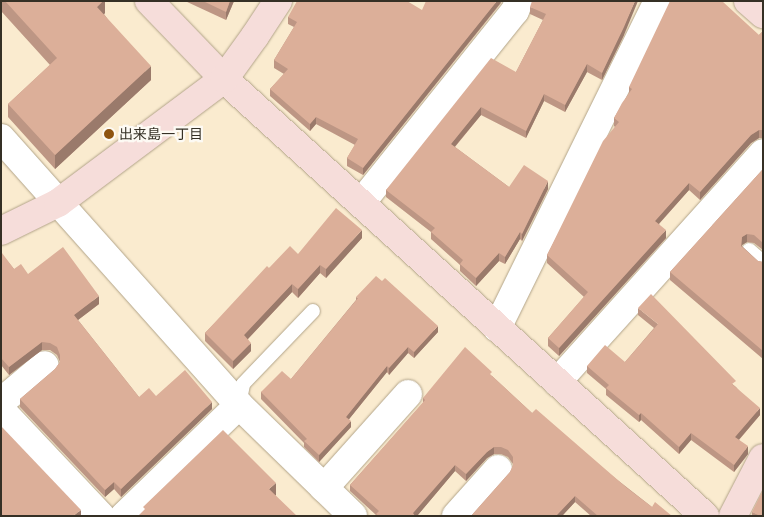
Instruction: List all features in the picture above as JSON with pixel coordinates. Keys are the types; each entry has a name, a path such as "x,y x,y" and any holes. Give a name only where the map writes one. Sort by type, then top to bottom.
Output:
{"street":[{"path":"149,1 224,79 704,516"},
{"path":"1,231 58,203 224,79 256,36 278,1"},
{"path":"361,203 515,11 519,1"},
{"path":"497,328 658,1"},
{"path":"748,1 763,14"},
{"path":"1,138 239,405 353,516"},
{"path":"557,382 763,153"},
{"path":"1,402 45,365"},
{"path":"324,488 408,394"},
{"path":"124,516 239,405"},
{"path":"1,410 101,516"},
{"path":"733,516 763,458"},
{"path":"456,516 498,470"}],"lane":[{"path":"749,250 763,262"},
{"path":"239,405 243,384 313,311"}],"building":[{"path":"5,1 103,1 97,7 151,66 55,155 8,104 57,58"},
{"path":"203,1 230,1 226,12"},
{"path":"297,1 407,1 422,10 426,1 497,1 363,168 347,158 358,139 316,117 310,124 270,89 288,69 274,60 297,22 288,17"},
{"path":"532,1 635,1 602,73 587,64 565,105 544,94 526,131 481,107 451,144 509,187 524,165 548,181 522,234 520,232 505,257 499,253 476,278 460,264 463,260 431,232 435,228 386,190 491,58 516,72 546,14 530,7"},
{"path":"670,1 722,1 759,35 763,31 763,130 759,130 751,135 700,192 689,183 655,221 666,230 559,348 548,338 588,292 547,255 603,141 619,122 614,118 632,89 629,87"},
{"path":"763,169 763,243 754,235 747,234 742,237 741,246 758,261 763,262 763,351 670,272"},
{"path":"336,208 362,230 326,269 320,265 298,289 292,284 244,335 251,343 233,361 205,333 267,266 269,268 290,246 298,254"},
{"path":"63,247 99,296 74,315 139,397 149,388 156,396 185,370 212,402 121,489 114,482 105,490 20,399 55,369 60,362 57,347 50,343 42,342 9,367 1,358 1,253 14,269 21,264 28,274"},
{"path":"376,276 382,281 385,278 438,326 414,352 408,347 389,368 387,366 346,417 351,421 319,455 304,441 307,439 261,392 282,371 291,379 358,298 356,297"},
{"path":"651,294 736,381 732,384 760,408 735,437 748,446 734,465 691,433 679,447 641,413 639,415 606,388 609,385 587,366 605,345 625,362 658,324 638,308"},
{"path":"465,347 492,372 490,374 532,413 536,409 627,488 652,507 655,502 672,516 598,516 575,496 556,516 471,516 510,472 513,465 513,457 508,450 494,447 466,474 455,465 413,513 415,516 378,516 376,514 379,511 350,485 425,400 423,398"},
{"path":"1,426 81,510 73,516 1,516"},
{"path":"223,430 276,483 269,489 297,516 138,516 145,509 143,507"},
{"path":"763,490 763,516 760,516 752,512"}],"place":[{"name":"出来島一丁目","path":"109,134"}]}
